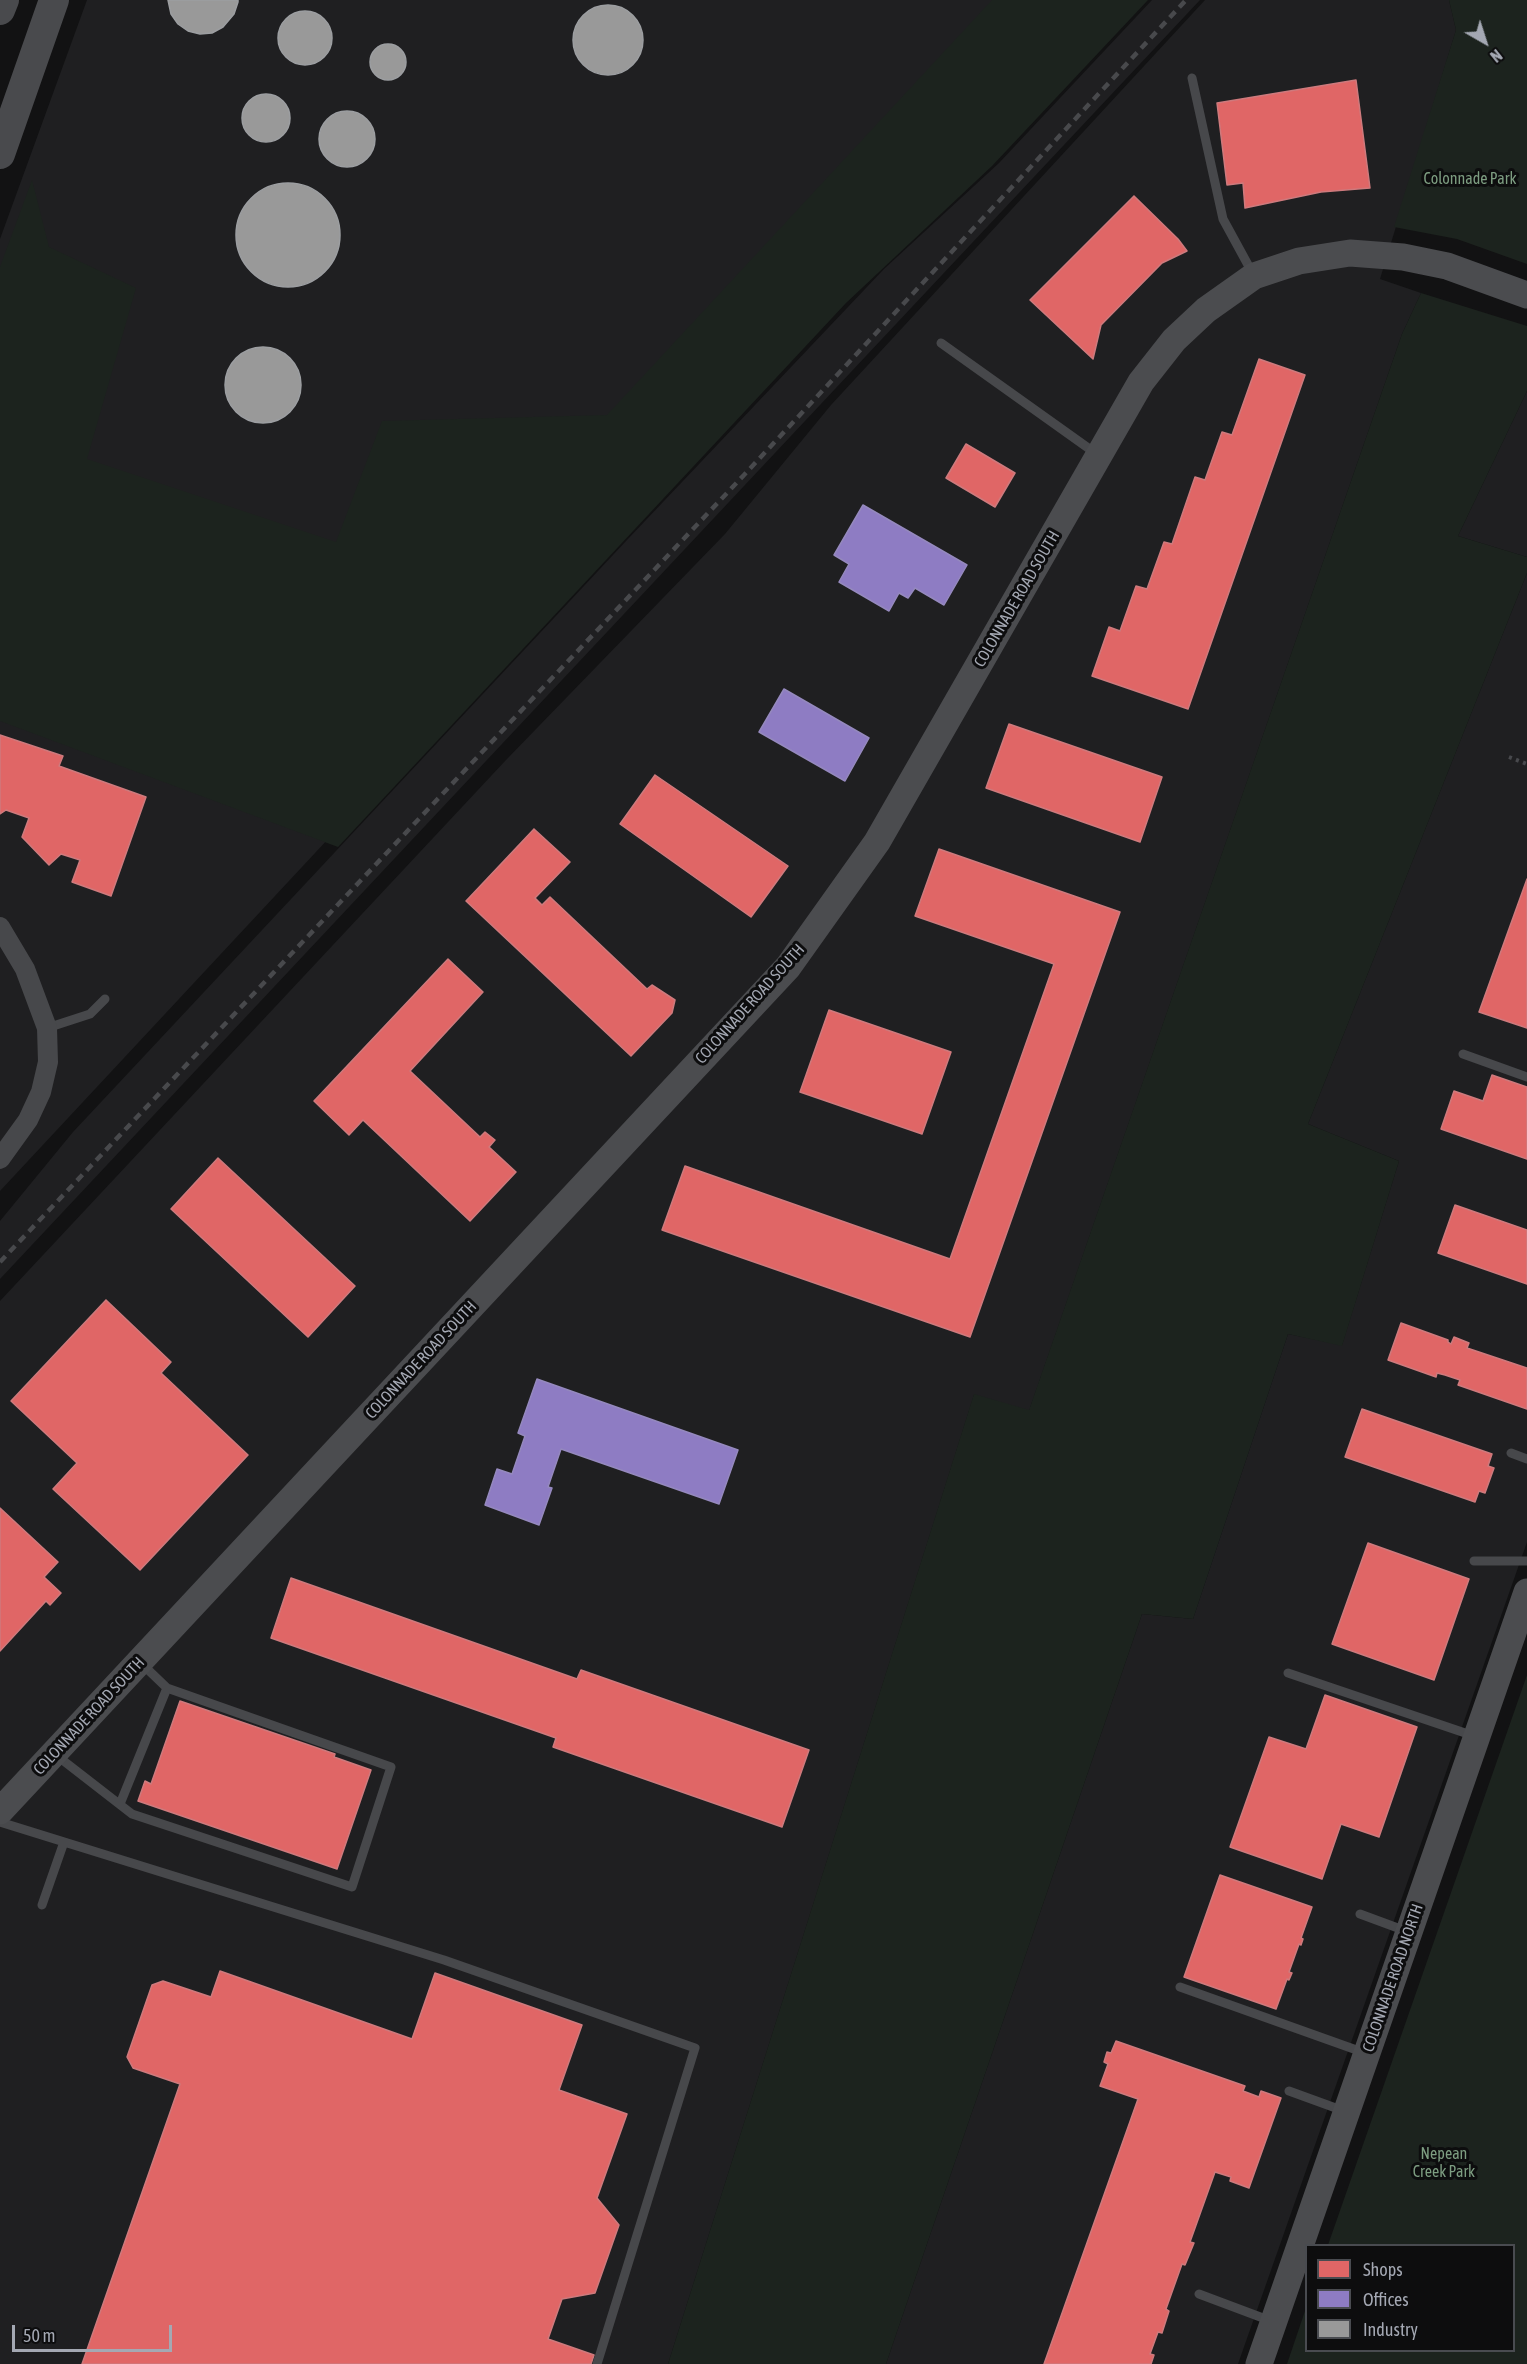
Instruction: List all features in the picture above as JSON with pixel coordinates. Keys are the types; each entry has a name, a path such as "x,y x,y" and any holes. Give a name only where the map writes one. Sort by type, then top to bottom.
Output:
{"main road":[{"path":"0,10 4,0"},
{"path":"0,154 54,0"}],"street":[{"name":"COLONNADE ROAD SOUTH","path":"0,1811 788,967 877,842 1141,382 1174,340 1206,310 1254,276 1299,261 1350,253 1380,254 1448,266 1527,295"},
{"path":"0,927 25,969 47,1028 48,1062 41,1092 28,1120 0,1159"},
{"name":"COLONNADE ROAD NORTH","path":"1259,2364 1527,1592"}],"lane":[{"path":"1192,78 1223,219 1254,276"},
{"path":"941,343 1099,456"},
{"path":"47,1028 90,1014 105,999"},
{"path":"1463,1054 1527,1077"},
{"path":"1511,1453 1527,1459"},
{"path":"1474,1561 1527,1561"},
{"path":"54,1754 132,1814 352,1887 391,1767 167,1688 139,1662"},
{"path":"1288,1673 1477,1736"},
{"path":"120,1804 167,1688"},
{"path":"0,1822 444,1960 695,2048 597,2364"},
{"path":"42,1905 64,1842"},
{"path":"1360,1914 1409,1933"},
{"path":"1180,1987 1367,2054"},
{"path":"1289,2091 1346,2112"},
{"path":"1199,2294 1274,2322"}],"path":[{"path":"1509,757 1527,764"}],"shaded area":[{"path":"87,0 997,0 634,438 0,687 0,239"},
{"path":"1152,0 1200,0 0,1279 0,1221 73,1132 884,269 999,163"},
{"path":"1205,0 1449,0 1456,30 1380,279 1421,293 1402,334 1029,1411 974,1395 668,2364 0,2364 0,1301 506,760 725,534 831,405"},
{"path":"1527,391 1527,557 1458,536"},
{"path":"1527,573 1527,1542 1238,2364 886,2364 1142,1614 1193,1619 1288,1334 1342,1345 1399,1161 1308,1124"},
{"path":"0,705 343,823 0,1191"}],"green space":[{"path":"992,0 1148,0 992,166 846,303 338,847 0,721 0,267 32,180 49,247 136,288 87,459 336,542 382,421 607,415"},
{"name":"Colonnade Park","path":"1449,0 1527,0 1527,264 1457,239 1394,227 1456,30"},
{"path":"1421,293 1527,326 1527,391 1458,536 1527,557 1527,573 1308,1124 1399,1161 1342,1346 1288,1334 1193,1619 1142,1614 886,2364 668,2364 974,1394 1029,1410 1402,334"},
{"name":"Nepean Creek Park","path":"1527,1675 1527,2364 1287,2364 1305,2311 1305,2352 1515,2352 1515,2244 1328,2244"}],"building: Shops":[{"path":"1356,80 1370,188 1321,192 1245,208 1243,183 1227,185 1217,103"},
{"path":"1134,196 1178,239 1187,251 1162,263 1101,325 1093,359 1030,300"},
{"path":"1259,359 1305,375 1188,709 1092,676 1109,627 1120,631 1136,586 1147,589 1164,542 1172,544 1195,477 1205,480 1222,432 1232,435"},
{"path":"966,444 1015,473 995,507 946,478"},
{"path":"1009,724 1162,777 1140,842 986,788"},
{"path":"0,735 63,756 59,766 146,797 111,896 72,882 80,860 61,854 49,865 22,837 29,818 6,810 0,814"},
{"path":"655,775 788,866 751,917 620,824"},
{"path":"534,829 570,862 535,898 542,905 550,897 647,989 652,985 675,1000 672,1013 631,1056 466,901"},
{"path":"939,849 1120,912 970,1337 662,1230 685,1166 950,1259 1054,964 915,916"},
{"path":"1527,879 1527,1028 1479,1012"},
{"path":"448,959 483,992 410,1071 480,1137 485,1132 495,1140 489,1147 516,1172 470,1221 363,1120 349,1135 314,1101"},
{"path":"829,1010 951,1052 922,1134 800,1092"},
{"path":"1492,1075 1527,1087 1527,1159 1441,1129 1454,1091 1483,1101"},
{"path":"218,1158 355,1286 308,1337 171,1209"},
{"path":"1455,1205 1527,1230 1527,1284 1438,1253"},
{"path":"106,1300 171,1362 161,1373 248,1455 140,1570 53,1489 77,1463 11,1401"},
{"path":"1401,1323 1448,1340 1451,1344 1454,1337 1469,1343 1467,1348 1527,1368 1527,1409 1458,1385 1460,1380 1437,1373 1436,1377 1388,1360"},
{"path":"1362,1409 1492,1454 1488,1466 1494,1468 1485,1493 1479,1491 1475,1502 1345,1457"},
{"path":"0,1508 58,1562 44,1577 61,1593 50,1605 46,1601 0,1651"},
{"path":"1368,1543 1469,1579 1434,1680 1332,1644"},
{"path":"291,1578 577,1679 581,1670 809,1750 782,1827 553,1747 556,1738 271,1638"},
{"path":"1325,1695 1417,1727 1379,1837 1341,1824 1322,1879 1230,1847 1269,1737 1306,1749"},
{"path":"180,1701 335,1754 334,1757 371,1770 337,1869 138,1801 145,1781 151,1784"},
{"path":"1220,1875 1312,1907 1301,1938 1303,1939 1301,1945 1299,1944 1289,1972 1292,1973 1289,1980 1287,1979 1276,2009 1184,1977"},
{"path":"220,1971 412,2039 435,1973 582,2025 559,2090 627,2114 597,2198 619,2225 595,2293 562,2299 548,2339 594,2355 591,2364 82,2364 180,2084 133,2068 127,2057 152,1985 163,1981 211,1997"},
{"path":"1116,2041 1245,2086 1243,2091 1259,2097 1261,2091 1281,2098 1249,2188 1230,2181 1231,2177 1215,2172 1190,2242 1194,2243 1185,2265 1182,2264 1166,2309 1169,2311 1162,2333 1158,2332 1150,2354 1154,2355 1151,2364 1044,2364 1138,2099 1100,2086 1108,2064 1104,2062 1107,2052 1111,2053"}],"building: Offices":[{"path":"863,505 967,565 944,605 915,588 908,598 899,593 889,611 839,582 849,564 834,555"},
{"path":"784,689 869,738 845,781 759,732"},
{"path":"537,1379 738,1450 719,1504 561,1449 548,1487 552,1488 539,1525 485,1505 497,1469 512,1474 525,1436 518,1433"}],"building: Industry":[{"path":"168,0 238,0 238,2 234,14 223,27 212,33 200,34 188,31 178,24 171,14"},
{"path":"608,5 621,8 633,15 640,27 643,40 640,53 633,65 621,72 608,75 595,72 583,65 576,53 573,40 576,27 583,15 595,8"},
{"path":"305,11 315,13 324,19 330,28 332,38 330,48 324,57 315,63 305,65 295,63 286,57 280,48 278,38 280,28 286,19 295,13"},
{"path":"388,44 400,50 406,62 400,74 388,80 376,74 370,62 376,50"},
{"path":"261,94 271,94 283,101 290,113 290,123 283,135 271,142 261,142 246,131 242,123 242,113 253,98"},
{"path":"347,111 358,113 367,119 373,128 375,139 373,150 367,159 358,165 347,167 336,165 327,159 321,150 319,139 321,128 327,119 336,113"},
{"path":"288,183 308,187 325,198 336,215 340,235 336,255 325,272 308,283 288,287 268,283 251,272 240,255 236,235 240,215 251,198 268,187"},
{"path":"263,347 277,350 290,358 298,371 301,385 298,399 290,412 277,420 263,423 249,420 236,412 228,399 225,385 228,371 236,358 249,350"}],"railway":[{"path":"0,1262 744,475 1186,0"}]}
